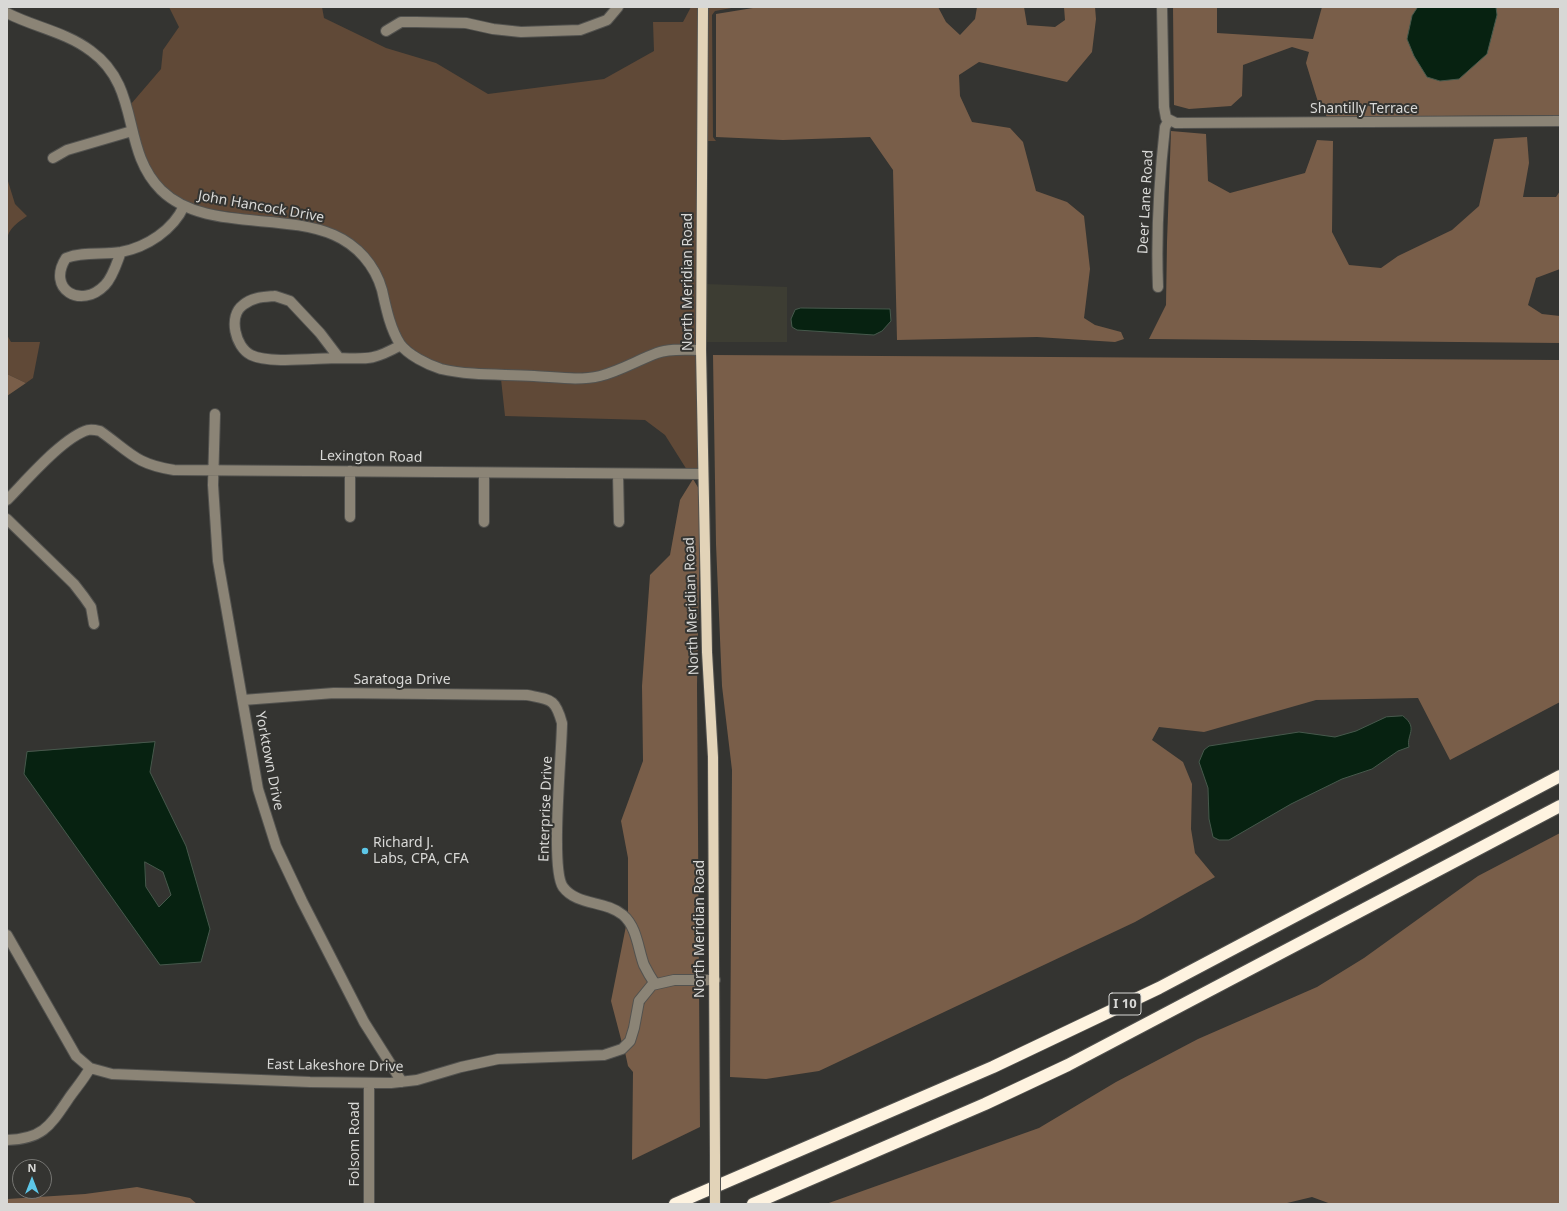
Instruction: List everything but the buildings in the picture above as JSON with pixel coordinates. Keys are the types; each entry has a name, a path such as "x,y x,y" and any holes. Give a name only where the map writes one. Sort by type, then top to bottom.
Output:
{"highway":[{"name":"I 10","path":"675,1204 993,1066 1159,988 1560,776"},
{"name":"I 10","path":"753,1204 985,1104 1068,1066 1560,806"}],"main road":[{"name":"North Meridian Road","path":"703,7 701,350 702,474 707,659 713,757 715,1204"}],"street":[{"path":"386,31 401,22 466,22 493,29 521,32 580,30 607,20 618,7"},
{"path":"1162,7 1164,114 1169,120"},
{"name":"John Hancock Drive","path":"7,13 22,21 67,37 92,51 102,60 120,88 126,102 136,146 146,170 163,191 184,206 196,211 319,230 344,240 361,253 377,278 395,333 402,346 418,359 439,368 465,373 578,378 600,376 659,352 701,350"},
{"name":"Shantilly Terrace","path":"1169,120 1183,124 1560,121"},
{"name":"Deer Lane Road","path":"1158,287 1157,250 1160,178 1165,127 1169,120"},
{"path":"53,158 67,150 132,131"},
{"path":"121,252 107,284 99,291 87,296 75,296 68,293 62,284 60,271 66,258 73,255 121,252 154,238 176,220 184,206"},
{"path":"339,358 320,333 290,301 275,296 260,297 242,305 238,311 235,320 235,334 249,354 263,359 368,359 380,357 402,346"},
{"name":"Yorktown Drive","path":"215,414 214,516 218,560 254,770 269,827 276,846 364,1022 402,1082"},
{"name":"Lexington Road","path":"7,500 58,450 82,433 93,430 100,431 136,459 174,470 702,474"},
{"path":"350,471 350,517"},
{"path":"484,473 484,522"},
{"path":"618,474 619,522"},
{"path":"7,518 74,584 90,607 94,624"},
{"name":"Saratoga Drive","path":"243,700 334,694 527,695 548,700 558,707"},
{"name":"Enterprise Drive","path":"558,707 562,724 557,841 558,872 561,884 576,898 603,906 624,916 634,932 645,965 655,984"},
{"name":"East Lakeshore Drive","path":"7,935 76,1056 90,1068 112,1074 369,1084 417,1080 461,1067 498,1059 540,1056 591,1056 614,1053 622,1049 630,1041 639,1001 655,984"},
{"path":"655,984 674,980 715,980"},
{"path":"7,1140 30,1138 45,1131 90,1068"},
{"name":"Folsom Road","path":"369,1084 369,1204"}],"shaded area":[{"path":"169,7 322,7 324,18 386,48 436,63 488,94 604,79 654,51 653,22 683,22 691,7 699,7 697,346 661,346 599,372 578,373 466,368 440,364 420,355 405,342 398,331 381,276 364,249 345,235 258,216 197,207 185,202 166,188 157,179 144,157 131,104 161,69 163,50 179,27"},
{"path":"707,7 737,7 715,11 712,15 713,137 716,141 706,141"},
{"path":"759,7 938,7 946,22 960,35 975,19 977,7 1024,7 1027,25 1055,27 1065,20 1064,7 1095,7 1096,19 1092,52 1067,82 979,62 959,75 960,96 972,122 1010,128 1023,142 1036,191 1067,202 1084,216 1090,269 1084,318 1095,325 1121,332 1124,339 1115,342 1037,337 897,340 893,170 870,137 783,140 716,137 716,14"},
{"path":"1173,7 1217,7 1217,33 1313,39 1322,7 1418,7 1412,16 1497,15 1496,7 1560,7 1560,115 1327,117 1318,102 1306,63 1309,52 1292,47 1243,65 1242,96 1231,106 1189,109 1174,105"},
{"path":"1418,7 1496,7 1497,15 1487,54 1459,79 1440,81 1427,77 1414,56 1407,39 1412,16"},
{"path":"1171,131 1206,134 1208,181 1230,193 1305,173 1317,140 1333,141 1332,232 1349,265 1381,268 1398,256 1452,230 1479,206 1494,139 1527,137 1529,163 1523,197 1556,197 1560,191 1560,269 1536,278 1528,305 1542,314 1560,316 1560,343 1149,339 1166,305"},
{"path":"7,178 15,204 27,216 17,223 9,232 7,240"},
{"path":"706,284 787,287 787,342 705,342"},
{"path":"801,308 890,309 891,321 882,331 874,335 797,330 792,327 791,319 795,310"},
{"path":"7,335 11,342 40,342 33,378 26,383 7,374"},
{"path":"697,355 699,470 687,470 665,435 645,420 505,416 501,379 578,382 660,356"},
{"path":"713,355 1560,360 1560,702 1450,760 1418,698 1316,700 1204,732 1159,727 1152,740 1183,762 1192,784 1191,829 1195,853 1215,877 1135,922 819,1071 766,1079 730,1077 732,770 722,686 716,544"},
{"path":"7,374 26,383 7,396"},
{"path":"693,479 699,489 700,526 697,685 699,975 674,976 656,979 628,915 628,858 621,821 643,761 642,686 650,575 670,555 680,500"},
{"path":"1403,716 1408,720 1411,728 1409,747 1398,751 1372,769 1342,779 1291,804 1229,840 1219,840 1213,837 1209,819 1208,788 1199,762 1204,750 1209,746 1299,732 1335,737 1356,731 1386,717"},
{"path":"155,742 150,772 186,846 210,929 201,962 160,965 24,774 27,752","holes":["145,862 163,872 171,895 159,907 146,887"]},
{"path":"1560,833 1560,1204 1331,1204 1312,1197 1283,1204 826,1204 1039,1128 1116,1082 1198,1039 1317,987 1364,958 1478,876"},
{"path":"626,926 649,982 642,989 638,997 630,1028 622,1043 611,1001"},
{"path":"699,984 700,1127 632,1160 633,1072 628,1066 625,1052 647,997 656,988 674,985"},
{"path":"137,1187 190,1198 197,1204 7,1204 7,1199 52,1199 52,1196 85,1194"}],"place":[{"name":"Richard J. Labs, CPA, CFA","path":"365,851"}]}
